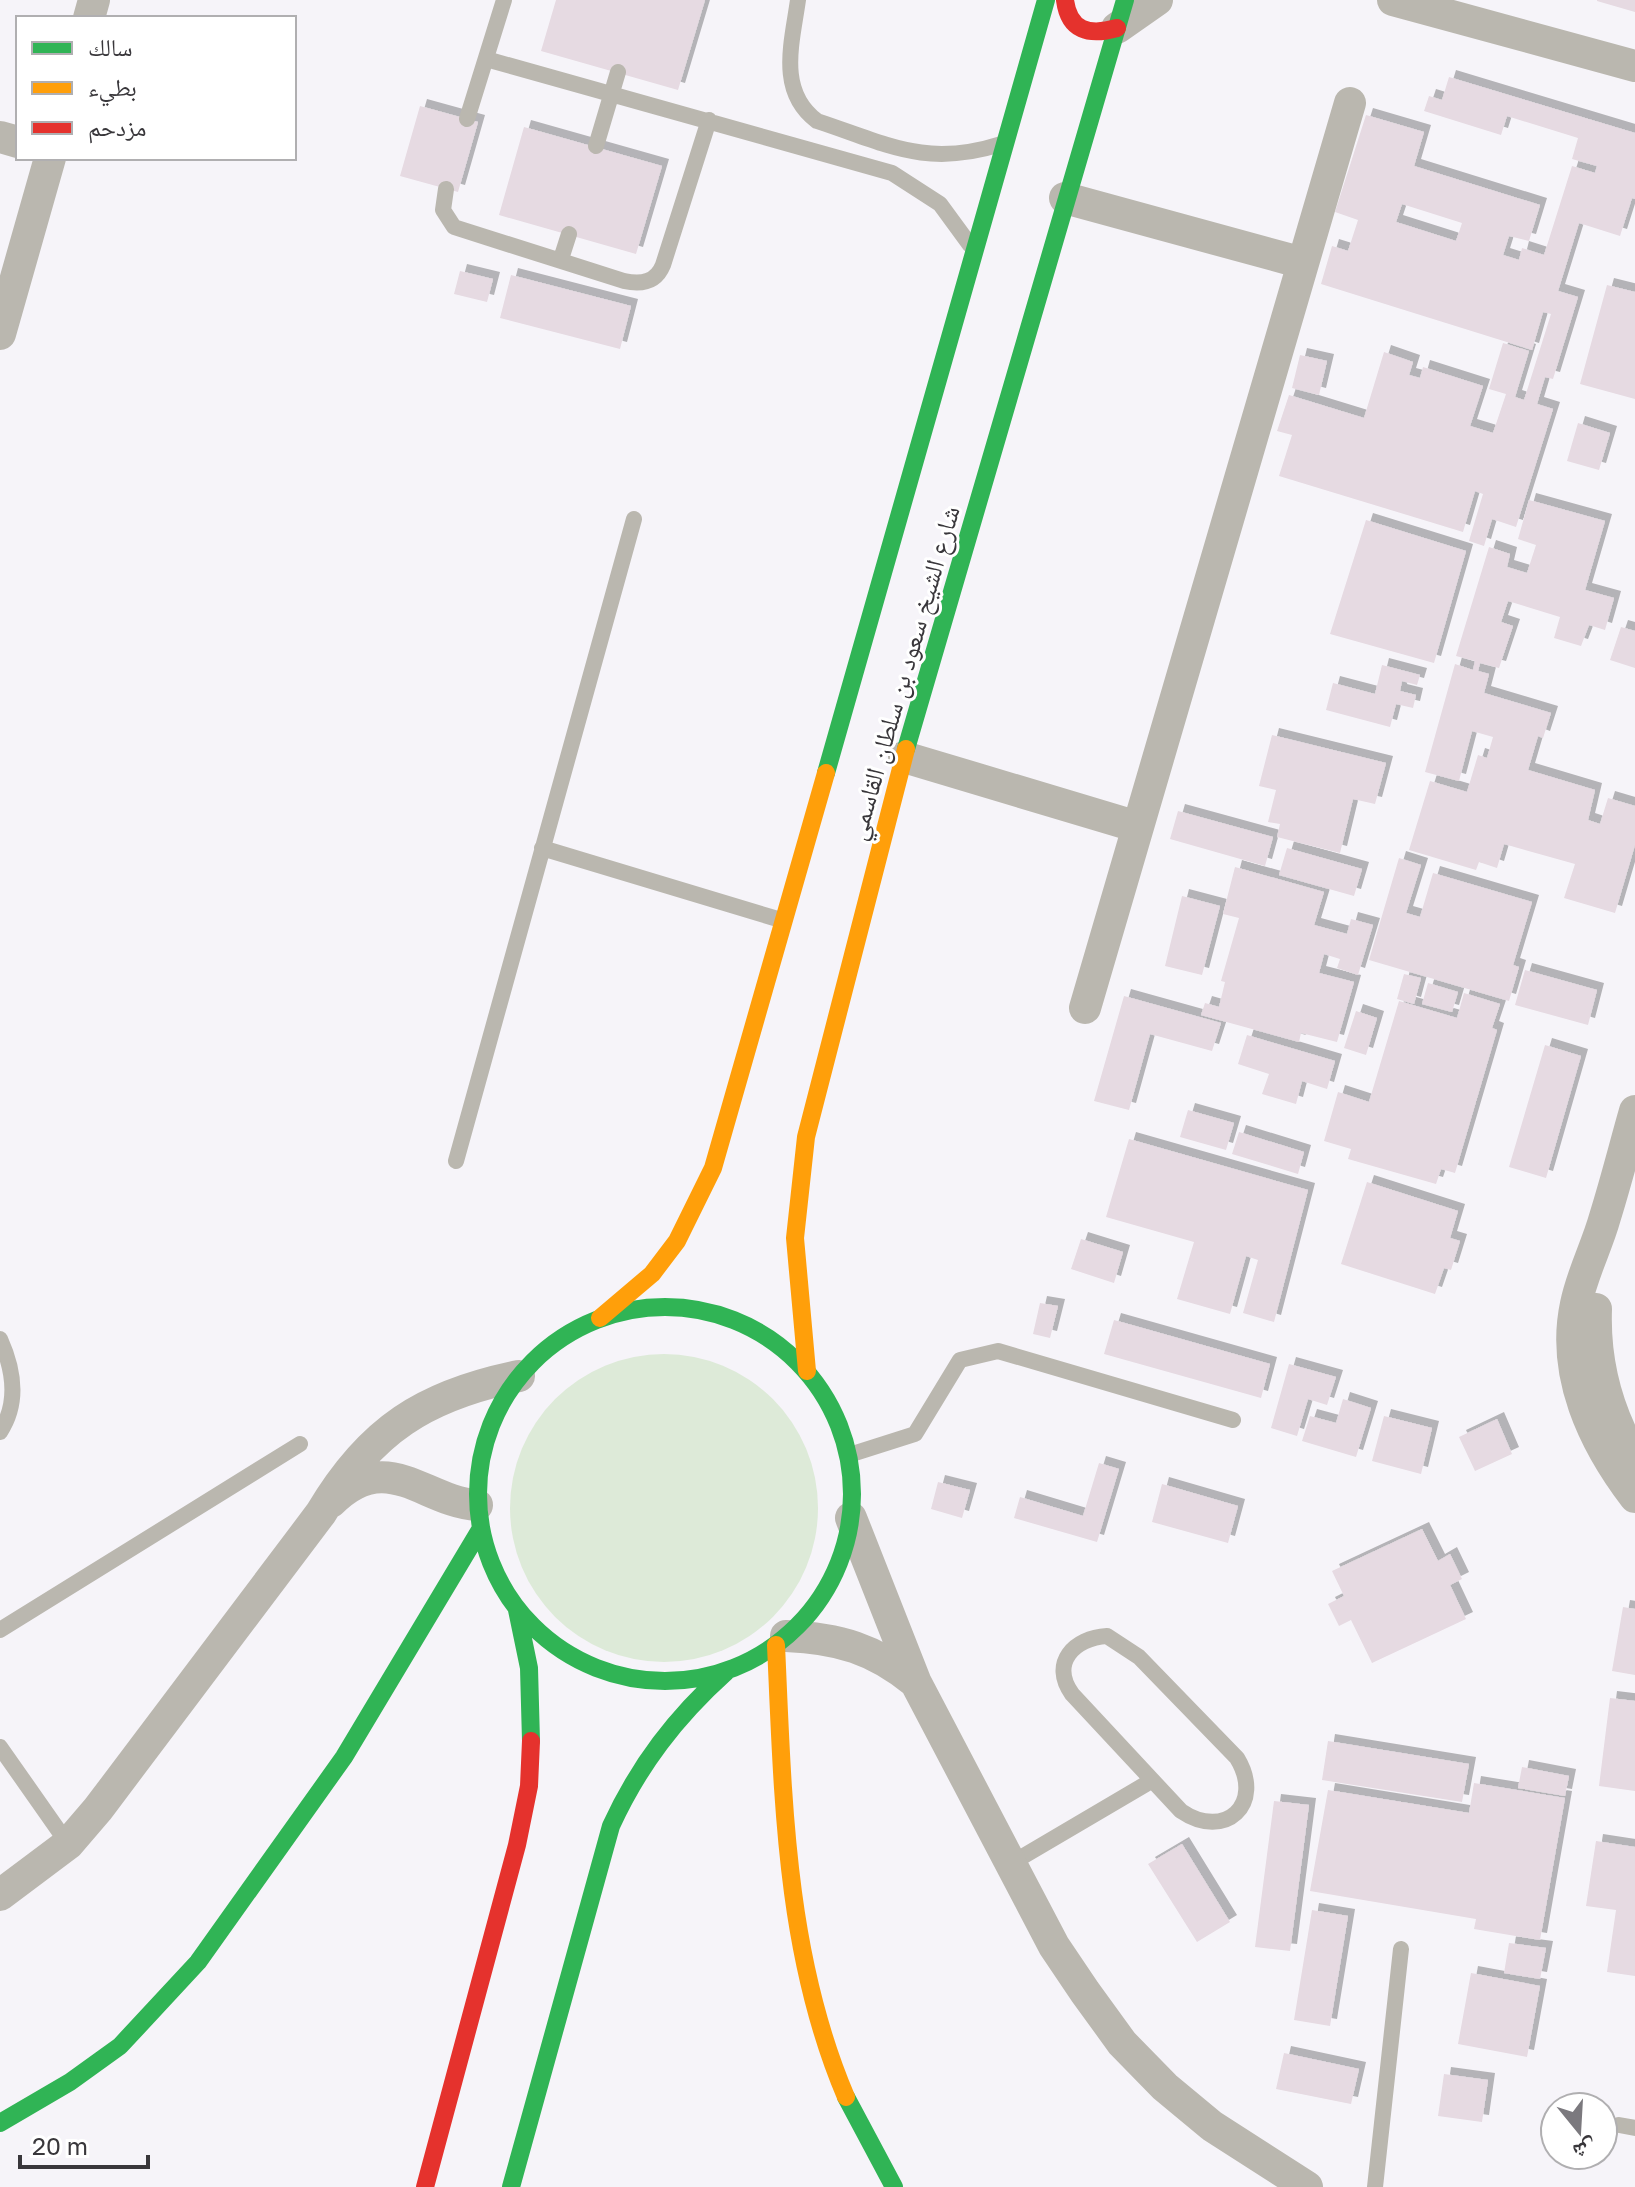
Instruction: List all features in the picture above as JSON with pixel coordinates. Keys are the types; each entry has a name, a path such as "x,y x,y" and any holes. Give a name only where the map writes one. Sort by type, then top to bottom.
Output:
{"main road":[{"name":"شارع الشيخ سعود بن سلطان القاسمي","path":"600,1318 652,1274 698,1204 726,1125 781,920 1046,0"},
{"path":"1065,0 1065,12 1072,25 1084,33 1099,35 1121,14"},
{"name":"شارع الشيخ سعود بن سلطان القاسمي","path":"807,1371 795,1238 806,1137 904,757 1121,14"},
{"path":"511,2187 611,1826 631,1781 658,1739 691,1702 729,1670 781,1640 817,1602 840,1562 851,1518 853,1486 849,1455 826,1397 807,1371 764,1335 712,1312 655,1307 600,1318 564,1336 519,1376 486,1437 478,1470 479,1518 494,1572 517,1610 550,1642 591,1666 636,1679 683,1680 729,1670"},
{"path":"0,2123 54,2095 134,2033 201,1959 303,1821 388,1691 479,1518"},
{"path":"425,2187 517,1845 529,1786 532,1727 529,1668 517,1610"},
{"path":"781,1640 785,1854 798,1952 824,2048 863,2140 894,2187"}],"street":[{"path":"1121,14 1157,0"},
{"path":"1393,0 1635,66"},
{"path":"1085,1008 1350,103"},
{"path":"0,334 49,160"},
{"path":"1065,198 1303,263"},
{"path":"904,757 1138,827"},
{"path":"1630,1473 1585,1411 1576,1377 1573,1340 1576,1306 1635,1111"},
{"path":"0,1895 68,1844 123,1778 321,1513 342,1477 369,1445 402,1419 438,1399 478,1385 519,1376"},
{"path":"321,1513 338,1495 360,1483 384,1478 409,1480 453,1501 479,1518"},
{"path":"851,1518 916,1683 1054,1946 1122,2043 1212,2126 1307,2187"},
{"path":"781,1640 823,1638 857,1645 889,1661 916,1683"}],"lane":[{"path":"467,119 504,0"},
{"path":"798,0 789,75 803,110 817,121 925,156 965,153 1003,143"},
{"path":"486,59 892,173 940,204 972,249"},
{"path":"596,146 618,72"},
{"path":"446,189 443,210 454,227 636,284 659,275 709,120"},
{"path":"561,259 569,234"},
{"path":"456,1161 634,519"},
{"path":"542,848 781,920"},
{"path":"0,1339 12,1367 13,1396 0,1432"},
{"path":"849,1455 915,1434 960,1360 998,1351 1233,1420"},
{"path":"0,1630 300,1444"},
{"path":"1107,1636 1139,1657 1237,1758 1248,1775 1248,1796 1237,1813 1218,1823 1198,1822 1151,1781 1063,1681 1063,1663 1072,1647 1088,1637 1107,1636"},
{"path":"0,1747 68,1844"},
{"path":"1010,1864 1151,1781"},
{"path":"1375,2187 1401,1949"}],"green space":[{"path":"649,1354 679,1354 709,1360 737,1372 762,1389 783,1410 800,1435 812,1463 818,1523 807,1567 792,1594 773,1617 750,1636 723,1651 679,1662 649,1662 619,1656 591,1644 566,1627 545,1606 528,1581 516,1553 510,1523 510,1493 516,1463 528,1435 545,1410 566,1389 591,1372 619,1360"}],"building":[{"path":"556,0 705,0 678,90 541,51"},
{"path":"1635,0 1635,12 1597,1"},
{"path":"1449,77 1635,133 1635,199 1632,198 1620,236 1579,223 1558,291 1578,297 1553,379 1545,377 1537,404 1553,409 1516,527 1492,519 1484,546 1469,541 1483,494 1475,491 1463,532 1279,476 1292,435 1277,431 1289,395 1364,418 1384,352 1413,362 1409,375 1420,378 1423,367 1483,386 1470,426 1493,433 1506,394 1489,389 1503,343 1529,351 1515,397 1524,400 1551,314 1543,312 1532,350 1321,284 1332,246 1348,251 1358,220 1335,212 1366,115 1424,132 1414,166 1540,205 1529,241 1509,236 1503,255 1519,260 1522,248 1544,255 1572,166 1595,173 1597,166 1572,159 1578,138 1507,116 1501,135 1424,111 1429,96 1442,100","holes":["1402,204 1462,223 1456,241 1396,222"]},
{"path":"420,106 478,122 458,192 400,176"},
{"path":"524,127 662,166 636,254 499,215"},
{"path":"460,271 493,279 487,302 454,294"},
{"path":"511,275 631,306 620,349 500,318"},
{"path":"1607,285 1635,292 1635,399 1580,384"},
{"path":"1300,355 1327,361 1319,395 1292,388"},
{"path":"1578,423 1610,433 1599,470 1567,461"},
{"path":"1529,500 1605,521 1585,590 1614,598 1605,630 1589,625 1581,646 1554,638 1560,617 1508,601 1501,622 1513,626 1499,668 1480,663 1478,671 1489,674 1484,693 1551,713 1543,738 1538,736 1528,770 1595,790 1588,820 1600,824 1608,798 1635,806 1635,845 1615,913 1564,898 1575,864 1504,844 1497,868 1479,862 1476,870 1409,850 1430,781 1467,792 1478,755 1487,758 1493,737 1472,731 1459,781 1425,772 1455,664 1473,670 1475,661 1456,656 1489,547 1510,554 1507,567 1527,573 1536,545 1518,539"},
{"path":"1366,520 1466,551 1434,663 1330,634"},
{"path":"1621,627 1635,631 1635,668 1610,660"},
{"path":"1382,665 1420,675 1417,685 1402,681 1400,691 1416,695 1413,708 1396,704 1390,727 1326,710 1333,683 1375,694"},
{"path":"1272,735 1386,763 1375,804 1353,799 1340,853 1277,837 1280,824 1268,822 1276,790 1259,786"},
{"path":"1178,811 1273,837 1265,866 1170,839"},
{"path":"1287,848 1362,869 1354,896 1279,875"},
{"path":"1399,858 1421,865 1406,913 1420,917 1433,873 1532,902 1513,965 1519,967 1509,1001 1369,960"},
{"path":"1235,867 1324,892 1314,925 1347,934 1351,919 1373,925 1358,975 1337,968 1340,959 1324,954 1319,973 1354,982 1337,1042 1301,1033 1299,1042 1201,1015 1205,1003 1219,1007 1225,982 1221,981 1239,918 1223,914"},
{"path":"1182,896 1220,906 1202,975 1165,966"},
{"path":"1525,970 1597,990 1588,1025 1515,1005"},
{"path":"1404,974 1421,978 1414,1004 1397,999"},
{"path":"1428,983 1458,992 1452,1012 1422,1004"},
{"path":"1464,993 1500,1004 1492,1028 1497,1030 1455,1173 1441,1169 1436,1184 1348,1159 1351,1149 1324,1141 1338,1092 1369,1102 1399,1001 1457,1018"},
{"path":"1124,996 1221,1023 1212,1051 1150,1034 1129,1110 1094,1101"},
{"path":"1356,1011 1377,1018 1366,1055 1344,1048"},
{"path":"1247,1035 1335,1061 1327,1089 1302,1081 1296,1104 1262,1094 1269,1074 1238,1064"},
{"path":"1545,1045 1581,1056 1546,1178 1509,1167"},
{"path":"1188,1110 1234,1123 1226,1150 1180,1137"},
{"path":"1239,1132 1304,1152 1298,1174 1232,1154"},
{"path":"1129,1139 1308,1190 1274,1322 1243,1313 1258,1260 1246,1256 1230,1314 1177,1299 1194,1242 1106,1217"},
{"path":"1367,1182 1458,1211 1450,1238 1460,1241 1451,1270 1444,1268 1435,1294 1341,1264"},
{"path":"1081,1239 1123,1252 1114,1283 1071,1269"},
{"path":"1040,1303 1058,1306 1050,1338 1033,1334"},
{"path":"1114,1320 1270,1364 1261,1398 1104,1354"},
{"path":"1289,1364 1336,1377 1327,1405 1308,1399 1297,1436 1271,1428"},
{"path":"1343,1399 1371,1408 1356,1457 1302,1441 1310,1416 1336,1423"},
{"path":"1384,1416 1432,1428 1421,1474 1372,1461"},
{"path":"1497,1419 1512,1454 1475,1471 1459,1437"},
{"path":"1099,1463 1119,1469 1097,1542 1014,1518 1020,1497 1083,1516"},
{"path":"938,1482 970,1490 962,1518 931,1509"},
{"path":"1162,1484 1238,1506 1228,1543 1152,1522"},
{"path":"1422,1529 1438,1561 1450,1554 1462,1579 1450,1585 1466,1619 1372,1663 1351,1620 1339,1626 1328,1604 1344,1596 1332,1571"},
{"path":"1623,1607 1635,1609 1635,1675 1612,1671"},
{"path":"1610,1698 1635,1701 1635,1791 1599,1786"},
{"path":"1328,1741 1469,1764 1462,1802 1322,1780"},
{"path":"1522,1767 1569,1776 1565,1796 1518,1788"},
{"path":"1474,1783 1565,1798 1540,1940 1474,1929 1476,1919 1310,1891 1328,1790 1469,1813"},
{"path":"1274,1801 1309,1805 1290,1951 1255,1947"},
{"path":"1596,1841 1635,1847 1635,1976 1607,1972 1616,1910 1586,1906"},
{"path":"1182,1844 1230,1922 1197,1942 1148,1864"},
{"path":"1312,1910 1348,1916 1330,2026 1294,2020"},
{"path":"1509,1943 1546,1948 1540,1979 1504,1973"},
{"path":"1471,1973 1540,1986 1527,2057 1458,2044"},
{"path":"1284,2053 1359,2069 1351,2104 1276,2089"},
{"path":"1444,2074 1488,2080 1482,2122 1438,2116"}],"traffic: fast":[{"path":"826,773 1046,0"},
{"path":"906,749 1125,0"},
{"path":"665,1307 701,1311 736,1321 769,1339 797,1362 820,1390 838,1423 848,1458 852,1494 848,1530 838,1565 820,1598 797,1626 769,1649 736,1667 701,1677 665,1681 629,1677 594,1667 561,1649 533,1626 510,1598 492,1565 482,1530 478,1494 482,1458 492,1423 510,1390 533,1362 561,1339 594,1321 629,1311 665,1307"},
{"path":"0,2123 70,2082 120,2046 198,1962 344,1757 480,1530"},
{"path":"517,1610 529,1668 531,1741"},
{"path":"511,2187 611,1826 660,1743 691,1706 726,1672"},
{"path":"846,2097 894,2187"}],"traffic: slow":[{"path":"807,1371 795,1238 806,1137 906,749"},
{"path":"600,1318 652,1274 677,1241 713,1168 826,773"},
{"path":"776,1645 785,1818 799,1931 810,1988 846,2097"}],"traffic: jam":[{"path":"1065,0 1071,19 1082,29 1098,31 1117,28"},
{"path":"425,2187 517,1845 529,1786 531,1741"}]}
